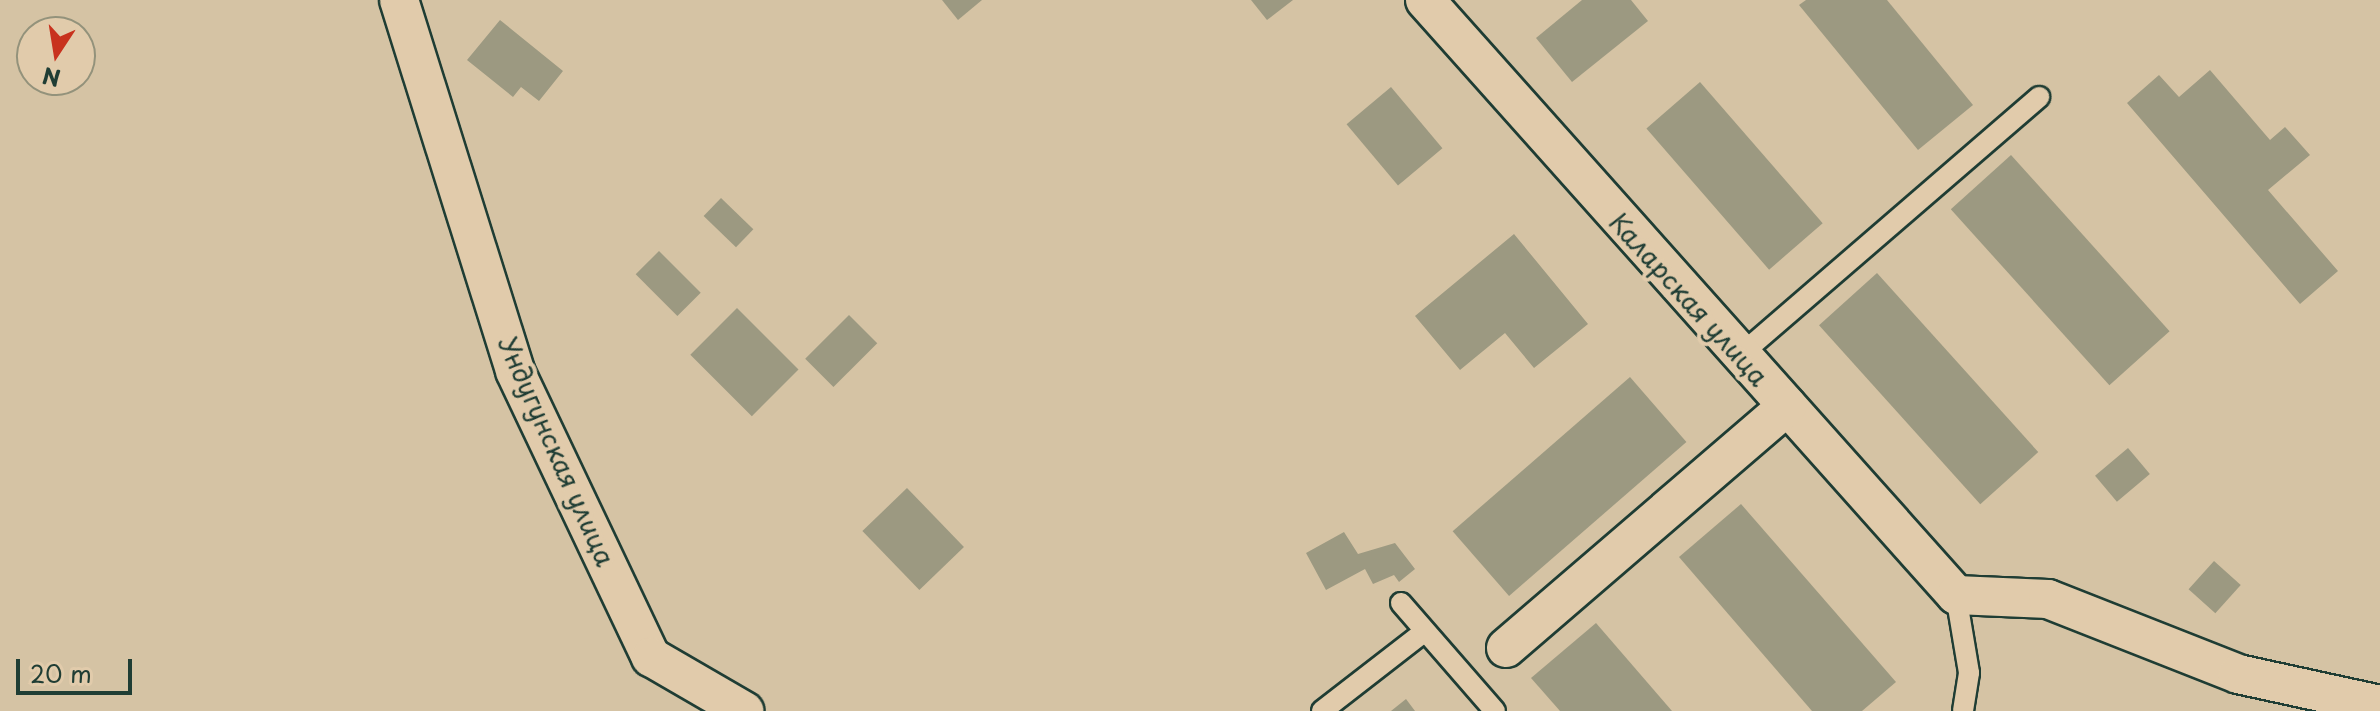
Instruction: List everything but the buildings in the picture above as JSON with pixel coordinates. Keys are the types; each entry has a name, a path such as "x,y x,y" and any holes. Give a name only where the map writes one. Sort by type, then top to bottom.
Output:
{"street":[{"name":"Ундугунская улица","path":"399,0 515,371 651,657 744,711"},
{"name":"Каларская улица","path":"1425,0 1738,357 1787,406 1956,595"},
{"path":"1506,648 1787,406"},
{"path":"1956,595 2048,599 2238,674 2380,705"}],"lane":[{"path":"1738,357 2039,97"},
{"path":"1956,595 1969,673 1963,711"},
{"path":"1401,603 1495,711"},
{"path":"1322,711 1425,631"}]}
